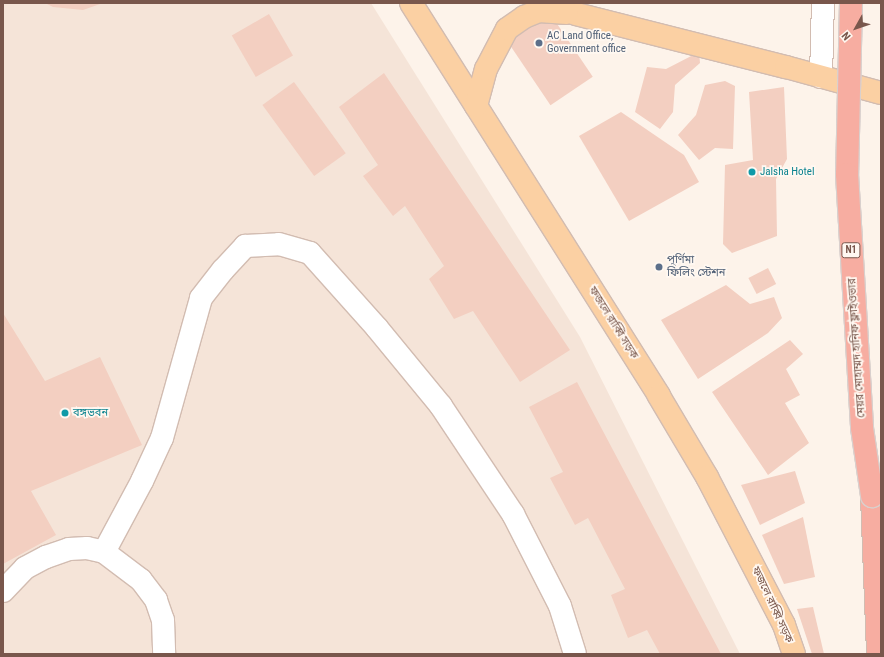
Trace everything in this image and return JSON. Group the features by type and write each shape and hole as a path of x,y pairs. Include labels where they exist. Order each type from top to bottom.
{"highway":[{"name":"মেয়র মোহাম্মদ হানিফ ফ্লাইওভার","path":"851,3 847,174 862,428 881,547"},
{"path":"872,496 878,654"}],"main road":[{"name":"ফজলে রাব্বি সড়ক","path":"411,3 659,396 707,477 784,625 794,654"},
{"path":"549,3 576,14 821,77 881,94"},
{"path":"476,106 486,69 507,29 524,17 539,11 576,14"}],"street":[{"path":"821,77 823,3"},
{"path":"104,552 142,481 162,438 201,298 223,270 245,246 279,244 310,253 377,328 441,406 513,514 560,606 575,654"},
{"path":"3,591 24,568 69,548 87,548 104,552 141,580 156,600 163,620 164,654"}],"shaded area":[{"path":"3,3 371,3 580,337 740,654 3,654"}],"building":[{"path":"45,3 103,3 83,10 53,7"},
{"path":"543,3 593,77 550,105 501,32"},
{"path":"269,14 293,56 256,77 232,36"},
{"path":"699,52 700,63 675,85 673,112 660,129 635,112 647,67 666,69"},
{"path":"384,73 570,350 520,382 473,311 454,319 429,279 444,266 405,206 393,216 363,176 378,165 339,107"},
{"path":"725,81 735,86 733,149 715,148 699,160 678,135 696,115 705,85"},
{"path":"294,82 346,153 314,176 262,105"},
{"name":"Jalsha Hotel","path":"784,87 787,159 776,179 777,236 732,253 723,244 725,165 753,160 749,92"},
{"path":"621,112 684,155 699,182 629,221 579,136"},
{"path":"768,268 776,284 757,294 748,278"},
{"path":"726,285 750,304 774,297 782,318 768,333 698,379 661,320"},
{"name":"বঙ্গভবন","path":"3,313 45,381 100,357 142,445 31,491 56,535 3,564"},
{"path":"790,340 803,354 786,369 800,395 785,403 809,443 768,475 712,392"},
{"path":"577,382 721,654 660,654 647,630 628,638 611,595 625,589 588,518 575,525 550,478 563,472 529,407"},
{"path":"795,471 805,503 760,525 741,485"},
{"path":"803,517 815,577 784,584 762,535"},
{"path":"813,607 824,654 812,654 797,609"}],"place":[{"name":"AC Land Office, Government office","path":"539,43"},
{"name":"Jalsha Hotel","path":"752,172"},
{"name":"পূর্ণিমা ফিলিং স্টেশন","path":"659,267"},
{"name":"বঙ্গভবন","path":"65,413"}]}
